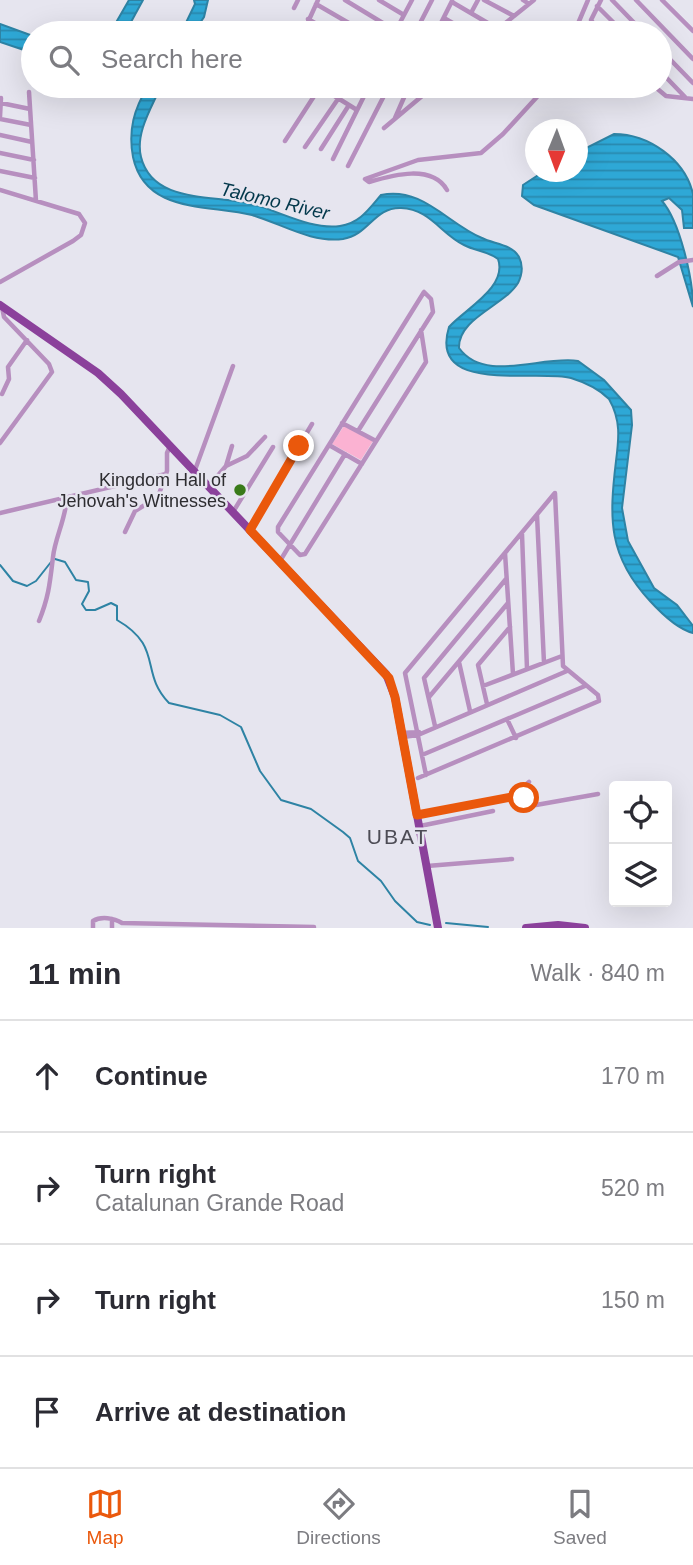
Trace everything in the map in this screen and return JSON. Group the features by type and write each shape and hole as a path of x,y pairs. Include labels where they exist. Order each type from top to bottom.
{"main road":[{"path":"1,306 98,373 195,470 386,674 394,691 438,928"},
{"path":"526,928 558,925 585,928"}],"street":[{"path":"294,8 298,0"},
{"path":"345,0 378,21"},
{"path":"379,0 404,15"},
{"path":"401,21 411,0"},
{"path":"421,21 432,0"},
{"path":"471,13 478,0"},
{"path":"484,0 514,16"},
{"path":"523,0 532,2"},
{"path":"578,21 588,0"},
{"path":"591,21 600,0"},
{"path":"612,0 633,21"},
{"path":"636,0 657,21"},
{"path":"662,0 693,31"},
{"path":"442,21 452,1 484,21"},
{"path":"312,21 309,19 317,2 347,21"},
{"path":"508,21 532,2"},
{"path":"597,6 612,21"},
{"path":"443,18 448,21"},
{"path":"672,37 693,58"},
{"path":"672,61 693,83"},
{"path":"672,83 686,97"},
{"path":"672,96 693,99"},
{"path":"29,98 36,201"},
{"path":"285,141 313,98"},
{"path":"333,159 363,98"},
{"path":"348,166 382,98"},
{"path":"395,118 403,98"},
{"path":"384,128 420,98"},
{"path":"447,190 436,178 424,175 395,175 369,182 365,179 418,160 481,153 492,145 536,98"},
{"path":"304,147 338,99 357,110"},
{"path":"30,109 1,100 0,118 31,125"},
{"path":"401,103 410,107"},
{"path":"321,149 349,105"},
{"path":"0,135 32,142"},
{"path":"0,153 34,160"},
{"path":"0,171 35,178"},
{"path":"0,190 83,216 83,231 74,241 0,282"},
{"path":"657,276 679,262 690,260"},
{"path":"358,431 433,308 424,292 278,527 278,533 298,555 305,554 427,360 421,330"},
{"path":"0,443 51,374 49,364 4,317 1,306"},
{"path":"2,394 9,379 8,367 27,340"},
{"path":"195,470 233,366"},
{"path":"342,423 376,441"},
{"path":"250,530 312,424"},
{"path":"226,466 247,456 264,437"},
{"path":"125,533 135,511 156,500 166,474 167,453 171,445"},
{"path":"329,445 362,464"},
{"path":"209,486 226,466 232,446"},
{"path":"233,512 273,447"},
{"path":"279,562 345,454"},
{"path":"0,513 166,474"},
{"path":"418,778 426,775 516,738 597,703 598,695 567,671 562,656 555,493 405,673 426,775"},
{"path":"39,621 52,586 53,555 64,524 67,498"},
{"path":"537,515 544,663"},
{"path":"522,533 527,669"},
{"path":"505,553 513,674"},
{"path":"435,726 424,678 506,579"},
{"path":"429,698 508,603"},
{"path":"487,704 478,666 510,627"},
{"path":"483,686 562,656"},
{"path":"459,662 470,711"},
{"path":"402,735 435,726 567,671"},
{"path":"422,755 586,686"},
{"path":"507,719 516,738"},
{"path":"529,782 522,788 522,795 530,804 598,794"},
{"path":"417,815 522,795"},
{"path":"419,826 493,811"},
{"path":"427,866 512,859"},
{"path":"111,928 112,919"},
{"path":"93,928 94,920 112,919 128,928"},
{"path":"122,923 314,928 313,920"}],"shaded area":[{"path":"344,426 373,441 361,460 332,444"}],"water":[{"path":"129,0 143,0 132,21 117,21"},
{"path":"194,0 208,0 204,17 201,21 187,21 195,4"},
{"path":"0,24 21,32 21,49 0,42"},
{"path":"142,98 155,98 142,130 141,157 148,172 158,183 172,190 188,195 252,204 307,223 329,226 340,226 359,219 381,195 409,196 434,208 470,232 516,253 521,267 518,283 503,299 466,328 459,348 470,359 499,366 578,361 604,380 631,410 632,425 622,508 628,541 654,588 677,605 693,626 693,633 675,624 650,601 636,584 619,552 612,501 618,429 616,414 609,399 591,386 571,378 489,375 469,371 454,362 447,348 449,327 491,288 497,279 498,259 464,245 428,217 411,209 384,212 352,236 331,239 308,236 252,215 198,207 164,198 150,189 140,175 133,157 133,120"},
{"path":"614,134 640,138 663,151 682,170 693,194 693,228 684,228 682,210 669,198 662,201 680,236 691,282 693,307 678,257 534,205 522,196 523,185 528,182 588,182 588,147"}],"waterway":[{"path":"55,559 65,562 76,580 88,582 89,591 82,604 86,610 95,610 111,603 117,606 117,620 141,640 155,681 169,703 220,715 241,727 260,771 281,800 311,809 343,832 350,838 358,861 381,881 395,901 417,922 430,925"},
{"path":"0,565 13,581 27,586 36,581 51,562"},
{"path":"446,923 488,927"}],"place":[{"name":"Kingdom Hall of Jehovah's Witnesses","path":"240,490"}],"district":[{"name":"UBAT","path":"398,836"}],"route":[{"path":"299,446 250,530 389,678 393,686 417,815 522,795 524,798"}],"water label":[{"name":"Talomo River","path":"275,201"}]}
